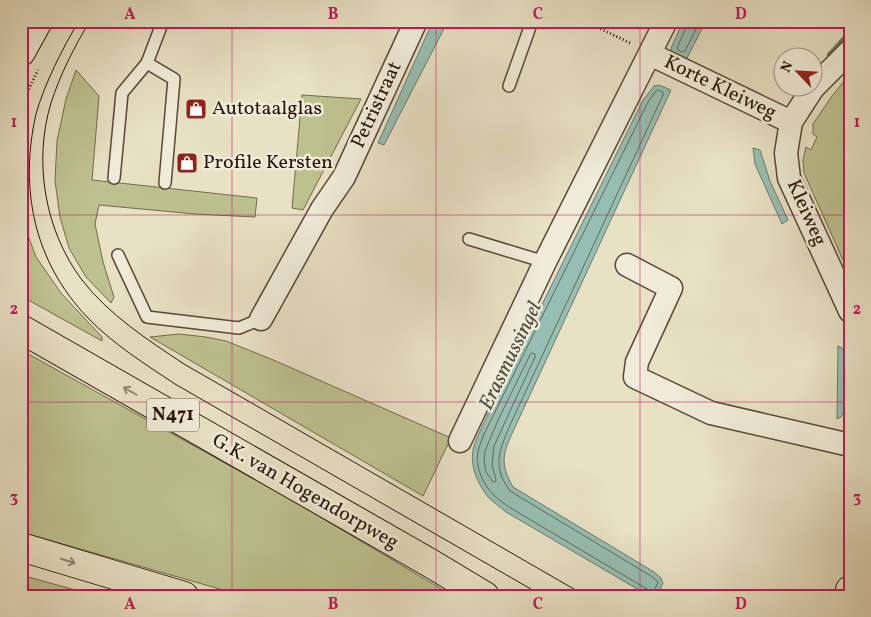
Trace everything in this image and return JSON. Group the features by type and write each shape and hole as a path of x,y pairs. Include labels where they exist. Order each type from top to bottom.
{"main road":[{"name":"G.K. van Hogendorpweg","path":"21,329 485,596"},
{"path":"21,547 184,596"}],"street":[{"name":"Petristraat","path":"261,318 322,209 344,177 416,21"},
{"path":"460,442 642,49 666,21"},
{"name":"Korte Kleiweg","path":"642,49 791,122"},
{"name":"Kleiweg","path":"824,76 850,51"},
{"name":"Kleiweg","path":"806,98 791,122 786,153 788,178 850,311"},
{"path":"627,265 671,288 637,362 635,377 711,413 850,445"},
{"path":"849,596 850,590"}],"lane":[{"path":"114,178 122,94 147,63 163,21"},
{"path":"509,86 530,27 524,21"},
{"path":"147,63 174,79 165,183"},
{"path":"469,239 545,262"},
{"path":"118,255 147,317 239,328 261,318"}],"path":[{"path":"585,21 642,49"},
{"path":"844,23 850,28"},
{"path":"21,105 31,39"}],"green space":[{"path":"76,70 99,96 92,180 257,198 255,217 195,214 99,205 95,224 103,262 114,297 111,303 86,277 69,248 60,217 55,181 57,141 66,99"},
{"path":"850,74 850,292 845,283 847,269 804,173 803,160 806,147 811,150 817,137 813,134 813,124"},
{"path":"302,95 361,99 303,210 292,208"},
{"path":"21,191 26,230 36,257 61,293 102,337 102,341 21,296"},
{"path":"179,334 226,341 451,438 423,496 150,337"},
{"path":"21,350 297,503 453,596 244,596 21,532"},
{"path":"21,575 86,593 96,596 21,596"}],"water":[{"path":"433,21 448,21 384,145 378,143"},
{"path":"683,21 706,21 686,60 672,53 671,48"},
{"path":"659,85 671,90 512,434 504,456 505,470 513,487 661,578 663,583 657,596 649,596 506,512 488,497 481,487 474,469 472,456 476,441 488,414 643,100 654,86"},
{"path":"753,148 760,150 770,181 788,220 782,224 755,164"},
{"path":"838,346 842,348 846,355 844,411 841,417 837,419"}],"waterway":[{"path":"830,55 849,34 847,31 850,28"}],"tram line":[{"path":"79,21 54,66 39,103 31,142 29,170 35,223 43,249 55,273 70,296 88,318 108,336 175,384 543,596"},
{"path":"90,21 68,61 51,103 43,149 43,172 51,218 59,240 69,261 93,293 117,316 184,364 586,596"}],"place":[{"name":"Autotaalglas","path":"196,109"},
{"name":"Profile Kersten","path":"187,163"}],"water label":[{"name":"Erasmussingel","path":"511,356"}]}
